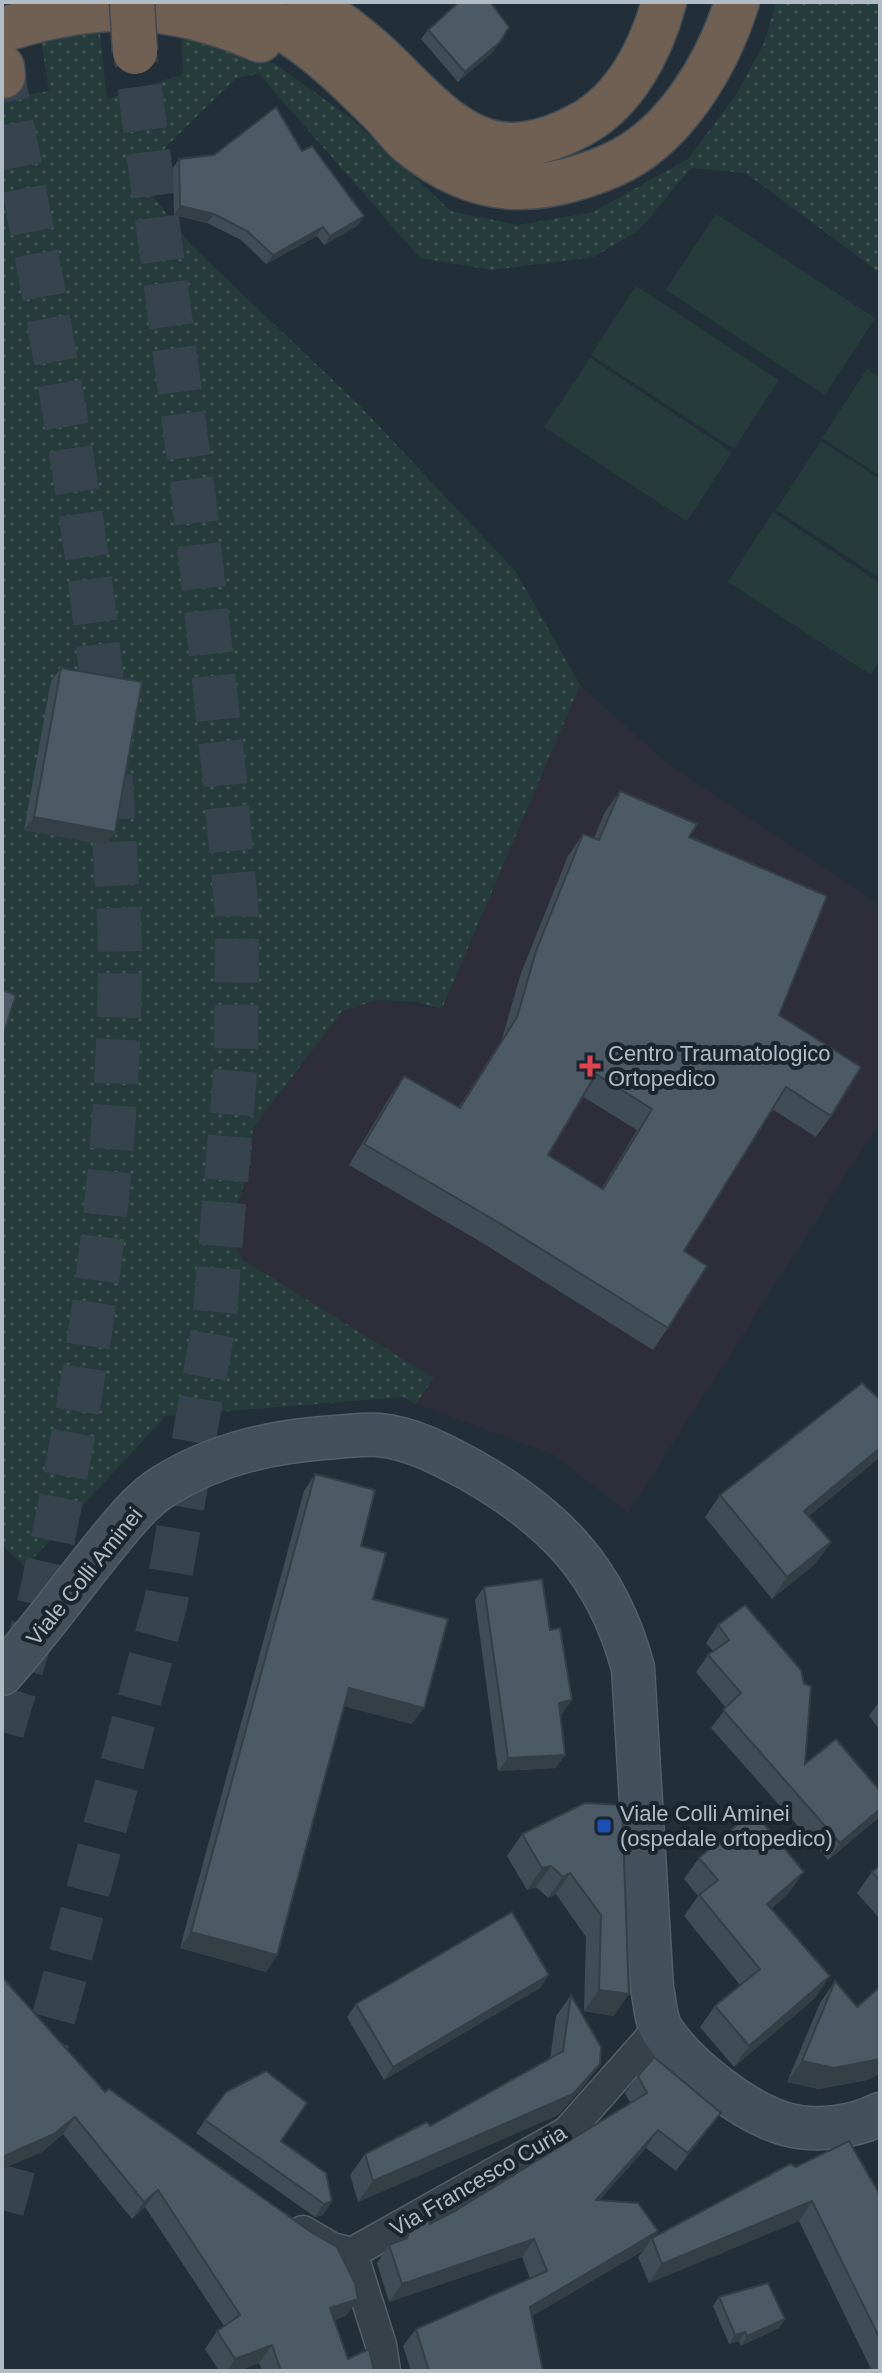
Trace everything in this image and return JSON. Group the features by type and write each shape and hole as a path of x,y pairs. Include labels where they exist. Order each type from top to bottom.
{"highway":[{"path":"132,2 135,52"},
{"path":"231,2 271,21 302,41 332,65 409,142 435,161 461,175 516,188 548,186 582,178 617,163 644,145 668,123 715,58 737,2"},
{"path":"308,2 361,39 439,116 467,134 487,141 529,145 556,138 585,123 611,102 629,81 647,50 664,2"},
{"path":"2,30 56,9 94,3 135,3 169,9 230,27 261,41 382,113"}],"main road":[{"name":"Viale Colli Aminei","path":"2,1674 130,1516 161,1488 193,1470 244,1449 290,1440 332,1437 378,1435 409,1441 443,1455 510,1493 548,1523 597,1581 623,1631 633,1668 652,1988 660,2027 690,2063 715,2085 749,2107 789,2125 825,2128 880,2114"}],"street":[{"name":"Via Francesco Curia","path":"352,2253 567,2132 660,2027"},
{"path":"284,2218 332,2248 352,2253 381,2345 385,2371"}],"shaded area":[{"name":"Centro Traumatologico Ortopedico","path":"580,685 673,768 880,905 880,1122 628,1513 554,1455 416,1404 434,1378 243,1260 228,1234 251,1163 253,1128 342,1010 378,1000 442,1009"}],"green space":[{"path":"776,2 880,2 880,273 746,173 691,168 639,230 594,257 492,270 420,258 259,74 236,78 166,147 149,174 149,191 192,246 359,405 516,572 580,685 442,1009 415,1002 378,1000 342,1011 253,1128 251,1163 228,1234 243,1260 434,1378 416,1404 403,1397 166,1416 25,1567 2,1545 2,99 49,91 39,28 98,15 107,99 183,74 181,34 216,42 275,64 352,119 451,211 518,225 593,212 688,159 736,95 764,43"},
{"path":"716,214 875,318 825,395 666,290"},
{"path":"636,286 779,380 734,449 591,355"},
{"path":"590,358 732,452 687,521 544,427"},
{"path":"867,369 880,378 880,476 822,438"},
{"path":"821,441 880,479 880,578 776,510"},
{"path":"773,512 880,583 880,660 871,675 728,582"}],"building":[{"path":"459,2 490,2 509,27 500,42 465,72 428,30"},
{"path":"276,107 302,151 312,146 364,216 330,236 323,227 273,255 247,231 214,214 180,206 179,159 214,155"},
{"path":"61,668 142,682 115,832 34,817"},
{"path":"620,791 697,824 689,837 827,896 779,1015 861,1067 831,1116 786,1087 684,1251 707,1266 668,1328 496,1221 364,1144 404,1076 460,1108 517,1017 536,951 583,834 599,840","holes":["596,1074 652,1109 603,1189 548,1155"]},
{"path":"2,990 16,995 2,1038"},
{"path":"862,1383 880,1400 880,1448 804,1511 831,1542 787,1577 720,1495"},
{"path":"315,1474 375,1490 361,1546 386,1553 373,1599 448,1619 424,1708 349,1688 277,1955 191,1932"},
{"path":"542,1579 550,1630 560,1628 572,1700 559,1703 565,1755 508,1758 484,1587"},
{"path":"745,1605 801,1670 804,1684 811,1686 805,1764 836,1739 880,1791 880,1809 840,1843 723,1710 741,1693 708,1655 729,1640 718,1625"},
{"path":"585,1803 622,1805 629,1994 599,1990 601,1915 570,1873 563,1877 551,1866 542,1868 522,1834"},
{"path":"753,1811 804,1872 767,1904 830,1976 749,2046 715,2006 760,1969 699,1895 718,1880 699,1858"},
{"path":"880,1866 880,1881 872,1872"},
{"path":"512,1912 549,1975 393,2067 356,2004"},
{"path":"2,1977 105,2092 109,2089 311,2232 337,2247 355,2283 358,2299 330,2308 348,2359 369,2349 374,2371 281,2371 272,2345 235,2359 217,2331 240,2315 158,2190 144,2202 75,2117 54,2134 2,2157"},
{"path":"835,1981 857,2007 880,1987 880,2059 834,2068 802,2061"},
{"path":"571,1995 601,2047 600,2064 573,2094 373,2181 365,2154 427,2122 430,2126 563,2051"},
{"path":"654,2057 721,2113 688,2153 658,2130 596,2200 638,2203 658,2231 530,2307 543,2371 429,2371 416,2329 547,2271 534,2239 402,2284 389,2245 407,2238 410,2230 428,2220 430,2224 455,2211 647,2093 638,2076"},
{"path":"266,2071 307,2103 281,2141 326,2173 332,2201 324,2204 205,2120 226,2092"},
{"path":"849,2141 880,2195 880,2339 812,2201 662,2264 652,2238 790,2164 796,2167"},
{"path":"768,2283 785,2319 747,2336 745,2332 735,2335 719,2297"}],"tunnel":[{"path":"2,2210 166,1601 214,1323 236,1063 237,915 224,773 194,499 135,52"},
{"path":"2,1732 41,1595 86,1359 114,1120 120,960 109,753 87,558 56,365 3,76"}],"place":[{"name":"Centro Traumatologico Ortopedico","path":"590,1066"},
{"name":"Viale Colli Aminei (ospedale ortopedico)","path":"604,1826"}]}
